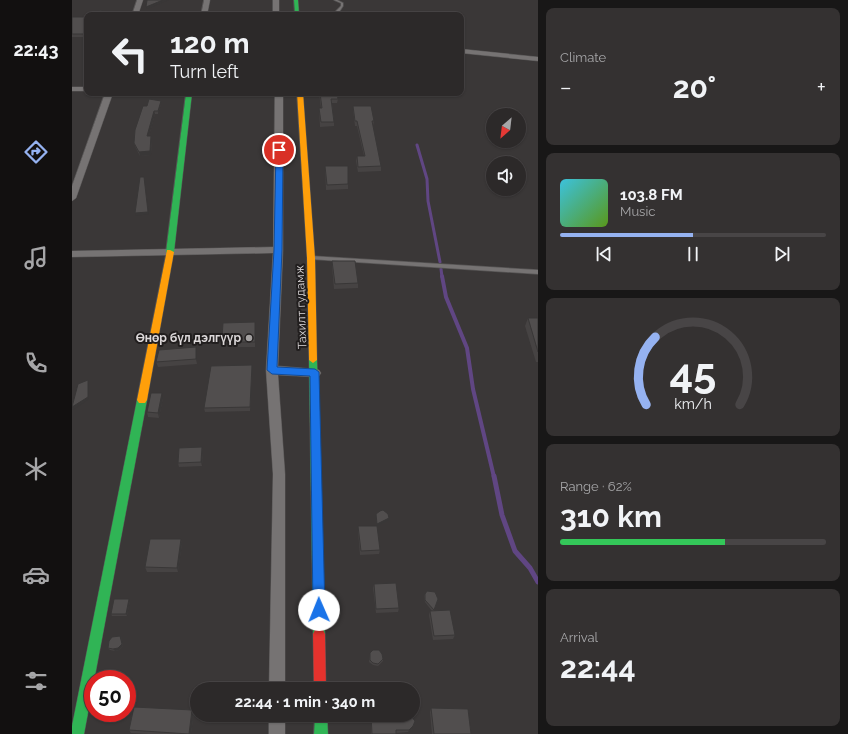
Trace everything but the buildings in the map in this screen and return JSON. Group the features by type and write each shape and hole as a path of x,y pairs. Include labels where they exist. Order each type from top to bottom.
{"main road":[{"path":"296,0 297,12"},
{"path":"77,734 170,252 189,96"},
{"name":"Тахилт гудамж","path":"300,96 311,258 315,372 320,682"},
{"path":"321,722 321,734"}],"street":[{"path":"136,12 140,0"},
{"path":"204,12 206,0"},
{"path":"276,0 276,12"},
{"path":"464,51 538,59"},
{"path":"72,89 84,89"},
{"path":"72,198 108,96"},
{"path":"277,682 279,474 272,370 278,250 279,96"},
{"path":"72,254 278,250"},
{"path":"272,370 315,372"},
{"path":"277,722 277,734"}],"lane":[{"path":"335,0 342,4 337,12"},
{"path":"311,258 538,272"}],"waterway":[{"path":"417,145 427,179 428,201 440,262"},
{"path":"441,269 442,277"},
{"path":"442,276 446,297 467,348 473,389 494,477"},
{"path":"494,476 502,515 515,551 530,568 538,582"}],"traffic: fast":[{"path":"296,0 297,12"},
{"path":"170,252 189,96"},
{"path":"313,360 319,634"},
{"path":"77,734 142,400"},
{"path":"321,722 321,734"}],"traffic: slow":[{"path":"300,96 311,258 313,360"},
{"path":"142,400 170,252"}],"traffic: jam":[{"path":"319,634 320,682"}],"place":[{"name":"Өнөр бүл дэлгүүр","path":"249,338"}],"route":[{"path":"279,150 278,250 272,370 315,372 319,610"}]}
